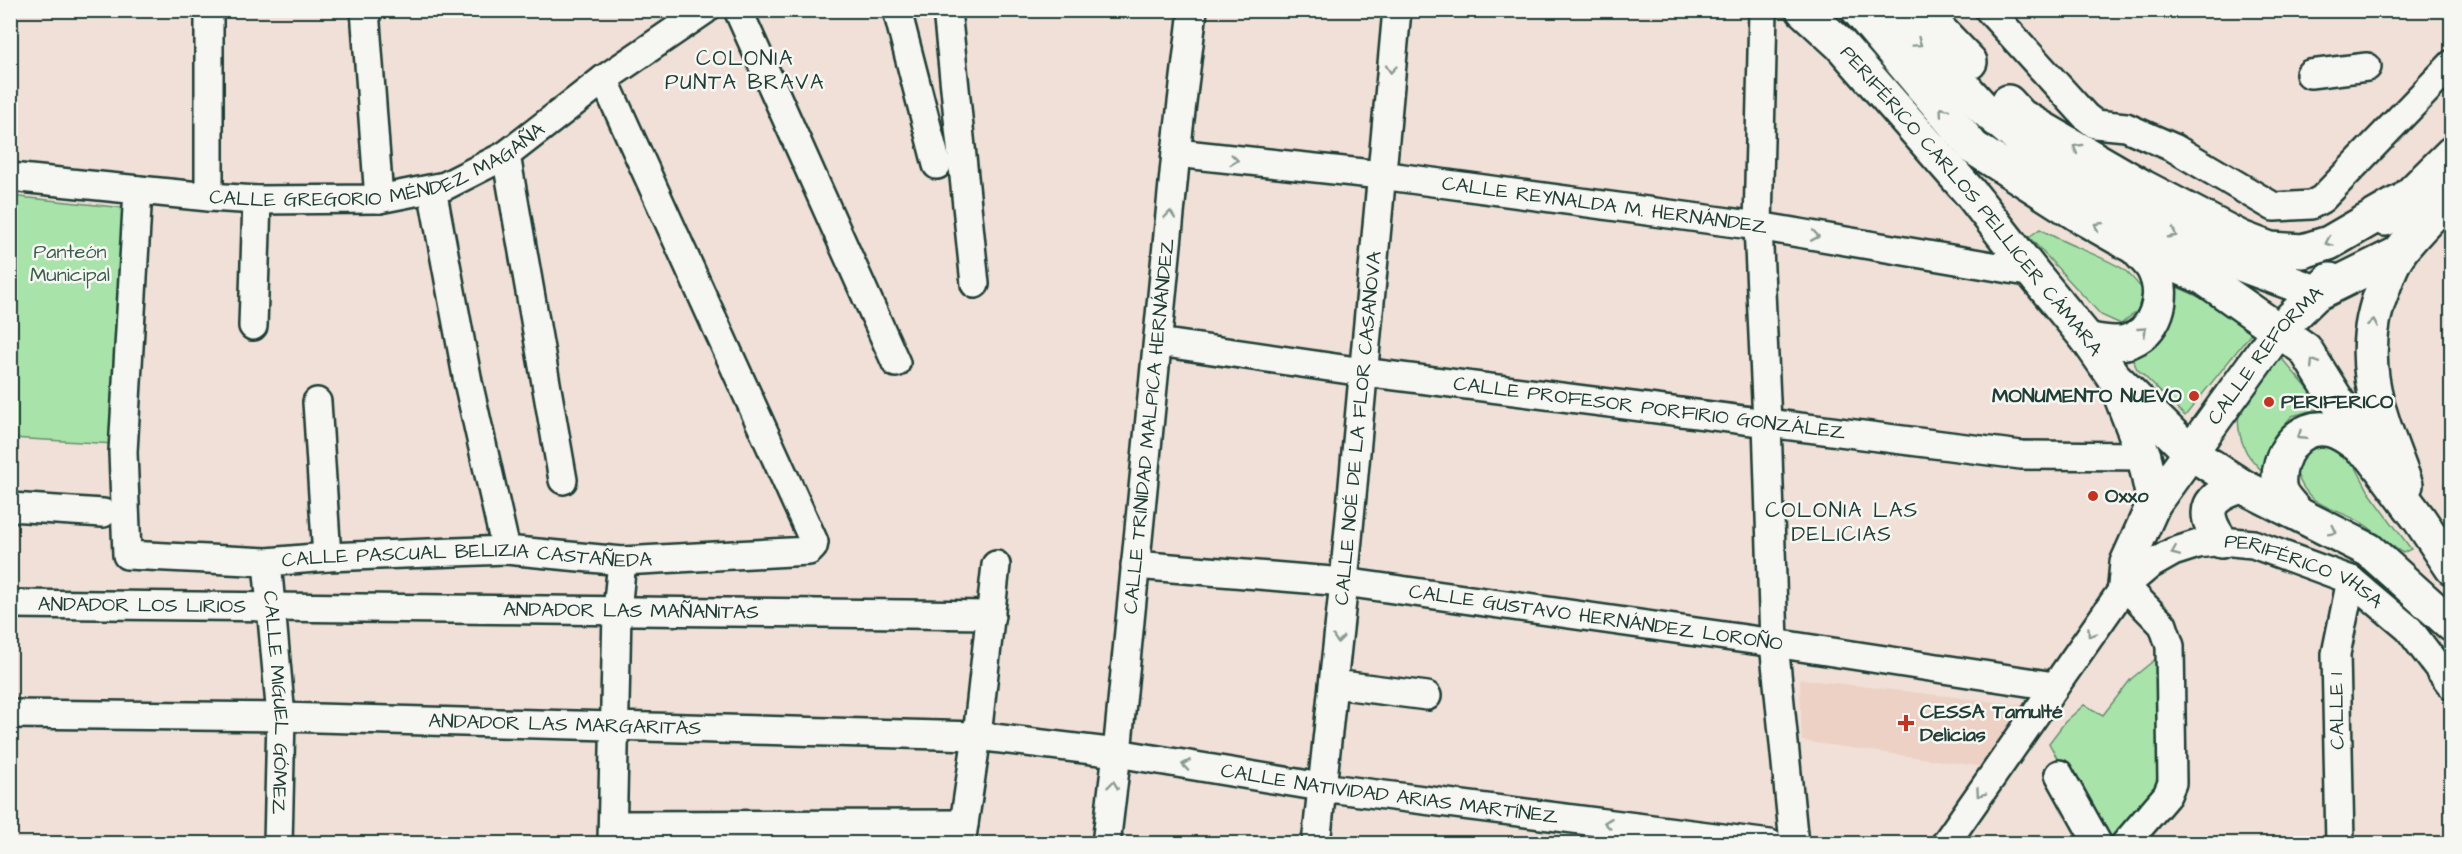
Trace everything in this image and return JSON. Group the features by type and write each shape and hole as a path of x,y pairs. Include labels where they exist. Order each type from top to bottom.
{"main road":[{"name":"PERIFÉRICO CARLOS PELLICER CÁMARA","path":"1803,10 1840,44 1973,196 2088,340 2113,376 2191,453 2242,486 2369,550 2451,625"},
{"name":"PERIFÉRICO CARLOS PELLICER CÁMARA","path":"1858,10 1974,148 2085,219 2136,248 2204,278 2306,349 2371,455 2420,520 2451,568"},
{"path":"1870,10 1935,55 1984,109 2062,175 2202,250 2318,293 2399,253"},
{"path":"1920,10 2021,116 2143,187 2241,238 2270,249 2303,251 2329,243 2398,203"},
{"name":"CALLE REFORMA","path":"2125,586 2127,563 2154,503 2278,331 2318,293 2398,203 2451,153"},
{"path":"2420,520 2381,420 2371,376 2370,342 2376,304 2399,253 2451,195"},
{"path":"2088,340 2125,343 2141,334 2155,319 2161,290 2153,268 2136,248"},
{"path":"2113,376 2144,456 2154,503"},
{"path":"2297,513 2279,488 2280,464 2290,443 2307,431 2330,429 2344,435 2371,455"},
{"path":"2221,541 2212,528 2209,515 2210,505 2215,497 2242,486"}],"street":[{"path":"209,10 209,197"},
{"path":"365,10 379,199"},
{"name":"CALLE GREGORIO MÉNDEZ MAGAÑA","path":"10,177 257,200 379,199 445,186 506,155 604,79 705,10"},
{"path":"738,10 896,363"},
{"path":"897,10 937,165"},
{"path":"947,10 975,284"},
{"name":"CALLE TRINIDAD MALPICA HERNÁNDEZ","path":"1106,843 1117,753 1176,153 1193,10"},
{"name":"CALLE NOÉ DE LA FLOR CASANOVA","path":"1316,843 1344,582 1397,10"},
{"path":"1763,10 1758,226 1774,643 1794,843"},
{"path":"1989,10 2086,117 2095,124 2126,127 2174,148 2274,207 2311,205 2322,199 2451,64"},
{"path":"2310,74 2367,67"},
{"name":"CALLE PASCUAL BELIZIA CASTAÑEDA","path":"138,190 123,452 127,555 267,562 327,557 506,550 622,561 809,551 814,542 604,79"},
{"name":"CALLE REYNALDA M. HERNÁNDEZ","path":"1176,153 1381,175 1758,226 2033,273"},
{"path":"506,155 563,480"},
{"path":"432,189 468,382 506,550"},
{"path":"253,326 257,200"},
{"name":"CALLE PROFESOR PORFIRIO GONZÁLEZ","path":"1158,342 1363,372 2021,455 2144,456"},
{"path":"317,402 327,557"},
{"path":"10,507 103,513"},
{"name":"PERIFÉRICO VHSA","path":"1945,843 2125,586 2150,565 2173,552 2198,544 2221,541 2253,544 2351,580 2409,629 2451,686"},
{"path":"622,561 617,611 612,834 962,834 977,736 996,566"},
{"name":"CALLE MIGUEL GÓMEZ","path":"267,562 273,608 280,717 278,843"},
{"name":"CALLE GUSTAVO HERNÁNDEZ LOROÑO","path":"1135,565 1344,582 1774,643 2054,686"},
{"name":"CALLE 1","path":"2340,843 2336,654 2351,580"},
{"path":"2125,586 2163,625 2170,646 2172,783 2167,795 2125,843"},
{"name":"ANDADOR LOS LIRIOS","path":"10,604 273,608"},
{"name":"ANDADOR LAS MAÑANITAS","path":"273,608 991,615"},
{"path":"1334,684 1426,696"},
{"name":"ANDADOR LAS MARGARITAS","path":"10,714 280,717 977,736 1117,753"},
{"name":"CALLE NATIVIDAD ARIAS MARTÍNEZ","path":"1117,753 1321,787 1770,843"},
{"path":"2060,774 2098,843"}],"shaded area":[{"name":"CESSA Tamulté Delicias","path":"1800,679 2022,705 1985,767 1802,741"}],"green space":[{"name":"Panteón Municipal","path":"10,196 134,209 115,444 11,438"},
{"path":"2040,229 2126,271 2143,290 2138,310 2121,324 2101,315 2029,237"},
{"path":"2171,285 2214,305 2253,331 2185,416 2137,369 2129,351"},
{"path":"2282,359 2324,407 2292,416 2275,435 2266,453 2262,471 2245,449 2238,420 2240,408 2251,387"},
{"path":"2315,445 2336,447 2353,462 2369,492 2411,549 2403,553 2362,523 2322,505 2307,493 2296,471 2301,460"},
{"path":"2163,653 2160,795 2115,843 2102,843 2049,743 2065,722 2084,705 2103,715 2131,679"}],"place":[{"name":"MONUMENTO NUEVO","path":"2194,396"},
{"name":"PERIFERICO","path":"2269,402"},
{"name":"Oxxo","path":"2093,496"},
{"name":"CESSA Tamulté Delicias","path":"1906,723"}],"district":[{"name":"COLONIA PUNTA BRAVA","path":"745,70"},
{"name":"COLONIA LAS DELICIAS","path":"1842,522"}]}
